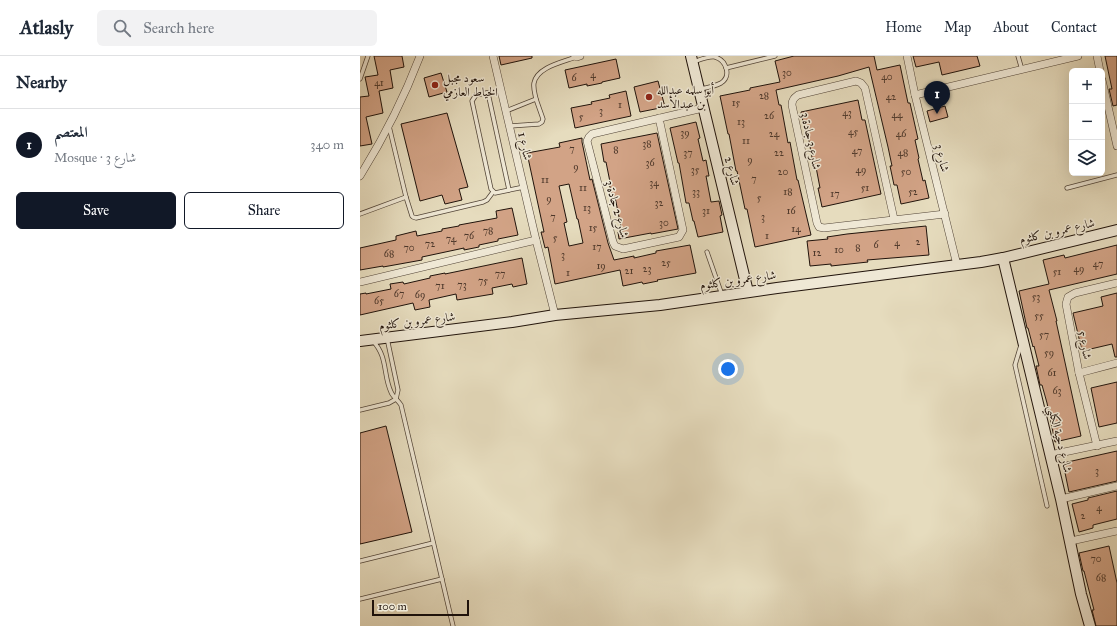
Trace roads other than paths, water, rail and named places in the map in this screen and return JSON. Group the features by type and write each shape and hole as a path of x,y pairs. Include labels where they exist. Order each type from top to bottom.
{"street":[{"path":"360,176 388,125 420,56"},
{"name":"شارع 1","path":"493,56 555,315"},
{"name":"شارع 3","path":"907,56 915,95 957,265"},
{"path":"915,95 1078,56"},
{"path":"1096,56 1099,68"},
{"name":"شارع 2","path":"692,59 748,292"},
{"name":"شارع 3 جادة 3","path":"894,219 865,88 863,85 856,81 795,97 792,105 818,225 824,228 945,214"},
{"path":"1105,93 1117,146"},
{"name":"شارع 2 جادة 3","path":"659,118 683,230 679,237 623,249 615,246 613,242 587,141 588,139 592,134 659,118 703,108"},
{"name":"شارع عمرو بن كلثوم","path":"360,341 512,322 555,315 660,305 957,265 1003,258 1117,230"},
{"path":"360,282 536,240"},
{"name":"شارع دحية الكلبي","path":"1003,258 1071,542 1081,594 1090,626"},
{"name":"شارع 5","path":"1097,446 1079,373 1066,300 1075,293 1117,283"},
{"path":"1079,373 1117,363"},
{"path":"1050,455 1117,441"},
{"path":"1061,499 1117,486"},
{"path":"1071,542 1117,531"}],"lane":[{"path":"360,79 368,56"},
{"path":"510,126 539,124 542,122 543,119 536,99 534,85 535,79 544,69 577,56"},
{"path":"726,68 775,56"},
{"path":"1018,56 1022,70"},
{"path":"692,59 714,57 721,60 726,68 726,77 721,83 699,90"},
{"path":"493,192 491,190 472,101 476,95 501,90"},
{"path":"488,92 510,190"},
{"path":"506,111 536,99"},
{"path":"388,125 406,197 414,218 483,202 487,200 493,192"},
{"path":"1067,188 1117,175"},
{"path":"493,192 495,193 524,187"},
{"path":"360,214 406,197"},
{"path":"707,252 722,296"},
{"path":"387,338 398,390 396,399"},
{"path":"373,340 382,354 390,390 401,404 453,626"},
{"path":"1022,340 1015,365 1048,506"},
{"path":"360,410 386,404 396,399"},
{"path":"360,561 433,544"},
{"path":"360,598 442,579"}],"place":[{"name":"سعود مجبل الخياط العازمي","path":"435,85"},
{"name":"أبو سلمه عبدالله بن عبدالأسد","path":"649,97"},
{"name":"المعتصم","path":"937,114"}]}
